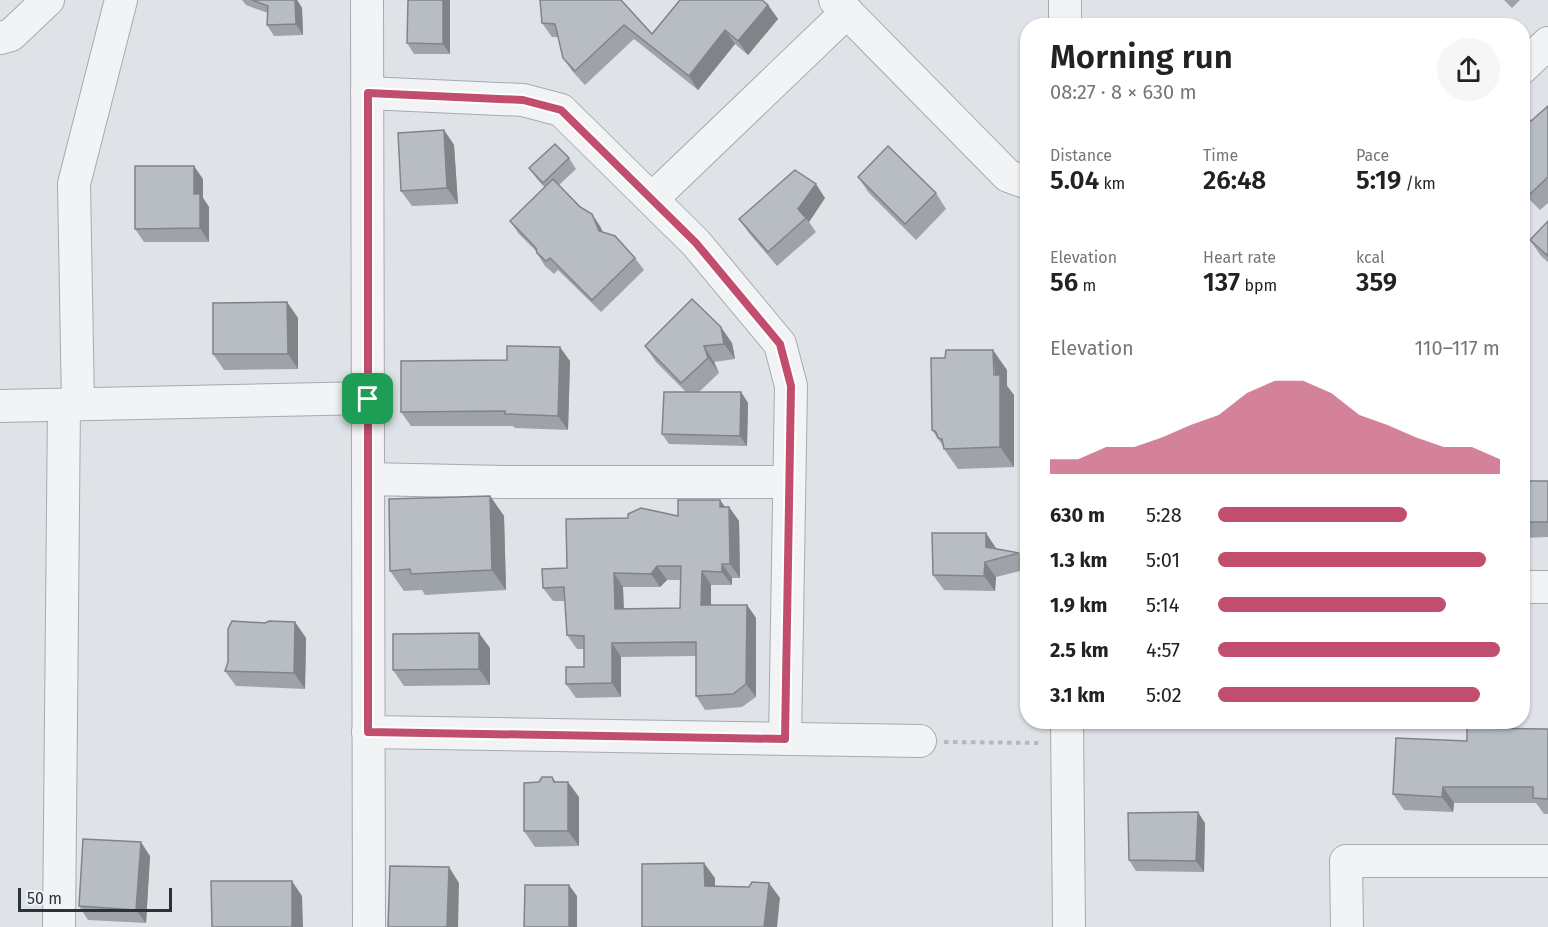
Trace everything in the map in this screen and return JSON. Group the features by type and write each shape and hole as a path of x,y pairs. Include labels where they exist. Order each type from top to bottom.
{"street":[{"path":"0,38 11,35 48,0"},
{"path":"59,927 74,184 121,0"},
{"path":"367,0 369,927"},
{"path":"1065,0 1065,18"},
{"path":"652,199 841,6 1008,176 1020,180"},
{"path":"1530,60 1548,43"},
{"path":"368,93 523,100 561,110 696,243 780,344 791,386 785,739"},
{"path":"0,406 368,399"},
{"path":"368,479 504,482 789,482"},
{"path":"1530,587 1548,587"},
{"path":"368,732 920,741"},
{"path":"1067,733 1069,927"},
{"path":"1347,927 1346,861 1548,861"}],"path":[{"path":"920,741 1067,733"}],"building":[{"path":"252,0 295,0 296,24 267,25 268,6"},
{"path":"408,0 443,0 443,44 407,43"},
{"path":"540,0 621,0 652,34 680,0 762,0 768,5 738,41 725,30 689,76 624,25 575,71 563,58 555,24 542,23"},
{"path":"1548,106 1548,177 1530,194 1530,120"},
{"path":"444,130 447,188 401,191 398,133"},
{"path":"555,144 569,158 543,183 529,168"},
{"path":"888,146 936,193 905,224 858,177"},
{"path":"135,166 194,166 194,194 200,194 200,228 135,229"},
{"path":"795,170 816,184 798,209 806,218 768,252 739,219"},
{"path":"553,179 580,207 592,214 599,231 615,236 635,258 592,300 550,258 546,261 537,253 536,248 510,221"},
{"path":"1548,221 1548,256 1530,240"},
{"path":"692,299 721,327 724,344 704,346 708,358 681,383 645,346"},
{"path":"287,302 288,354 213,354 213,303"},
{"path":"507,346 560,347 558,416 505,414 505,411 401,412 401,361 507,360"},
{"path":"946,350 993,350 994,375 1000,375 1000,447 944,449 942,439 938,438 936,432 932,430 931,358 945,358"},
{"path":"664,392 741,392 740,436 662,434"},
{"path":"1530,481 1548,481 1548,522 1530,522"},
{"path":"490,496 492,570 411,574 410,569 390,571 389,499"},
{"path":"678,500 720,500 720,507 729,507 730,564 722,564 722,572 702,571 701,605 747,605 746,684 733,694 696,696 696,642 612,643 612,683 566,684 566,667 584,667 584,636 567,635 564,587 543,588 542,569 567,568 566,519 628,518 628,514 641,508 678,516","holes":["657,566 681,566 680,608 615,609 614,573 651,574"]},
{"path":"932,533 986,533 986,547 1019,553 985,562 984,576 933,575"},
{"path":"232,621 295,622 294,673 225,671 228,662 228,629"},
{"path":"479,633 479,669 393,670 393,634"},
{"path":"1467,729 1548,729 1548,799 1533,798 1533,787 1443,787 1442,797 1393,794 1396,738 1467,741"},
{"path":"542,777 552,777 554,782 568,782 568,831 524,831 524,783 539,782"},
{"path":"1198,812 1196,861 1129,860 1128,813"},
{"path":"83,839 141,842 136,910 79,906"},
{"path":"704,863 705,886 749,887 752,882 769,883 764,927 642,927 642,864"},
{"path":"390,866 449,867 447,927 388,927"},
{"path":"211,881 292,881 292,927 212,927"},
{"path":"525,885 569,885 569,927 524,927"}],"route":[{"path":"368,93 523,100 561,110 696,243 780,344 791,386 785,739 368,732 368,399 368,93"}]}
